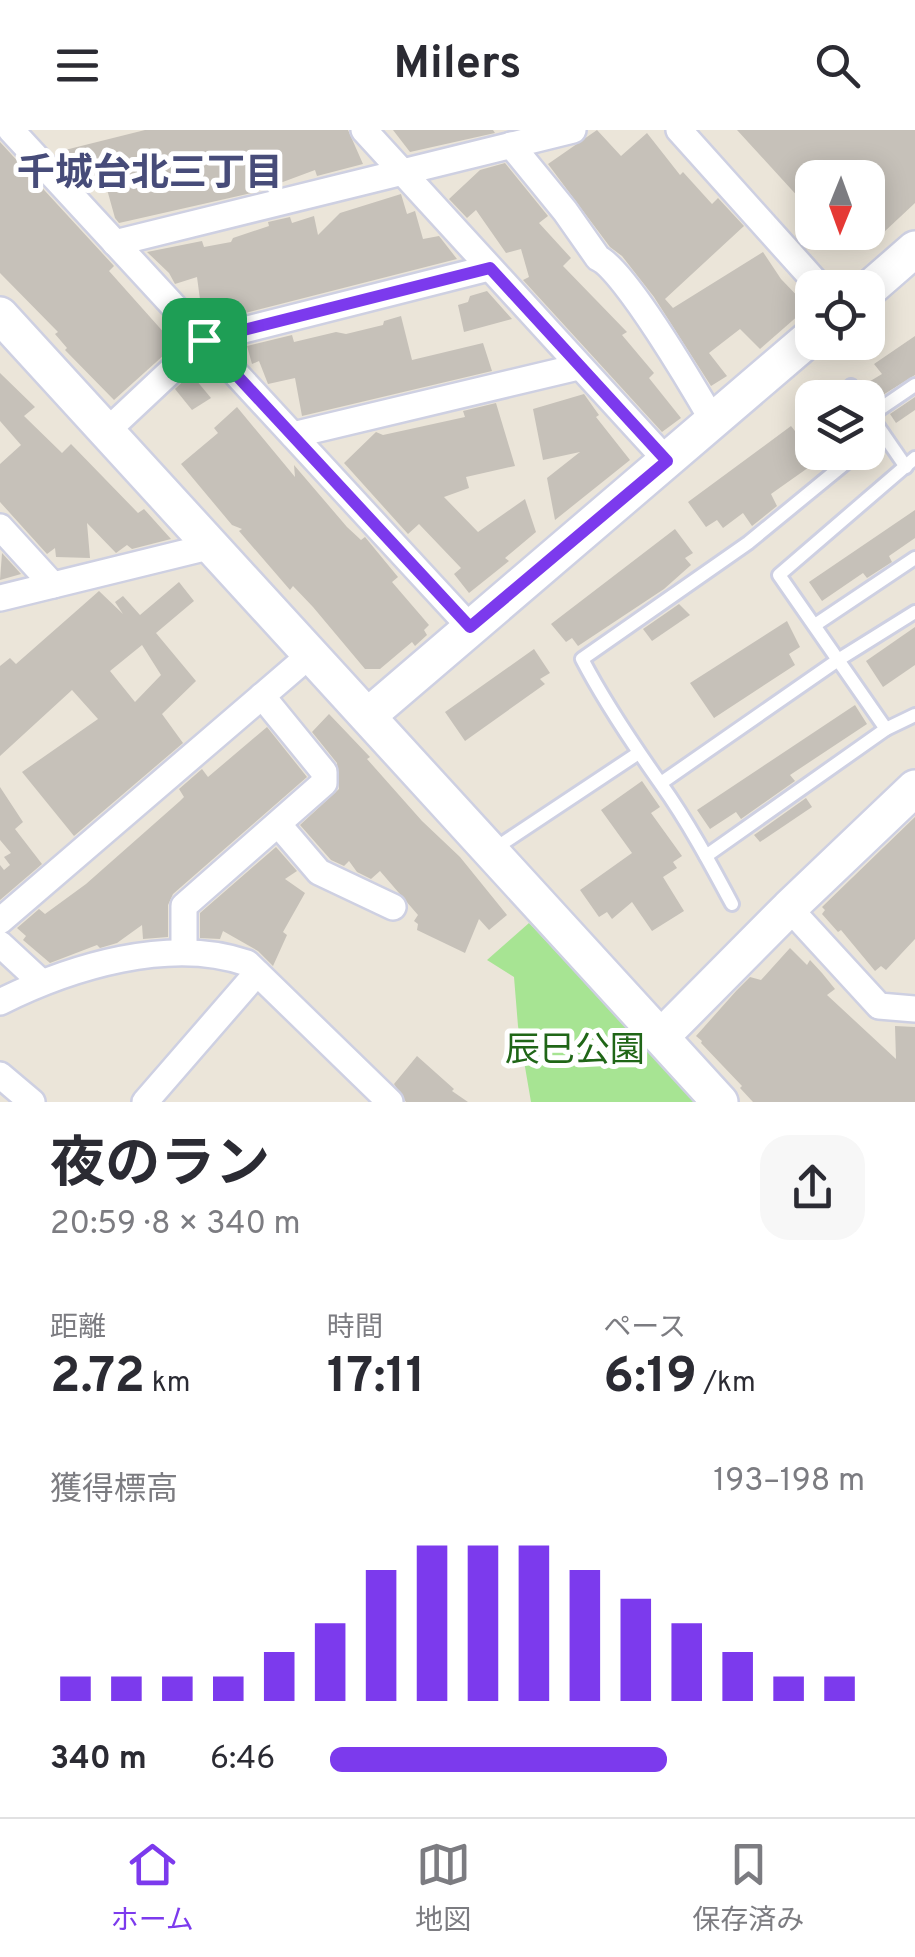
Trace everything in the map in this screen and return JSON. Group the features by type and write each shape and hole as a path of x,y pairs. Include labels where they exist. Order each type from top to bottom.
{"street":[{"path":"14,133 43,130"},
{"path":"364,130 667,461"},
{"path":"115,243 574,130"},
{"path":"679,130 805,270"},
{"path":"14,133 470,627"},
{"path":"511,145 598,258 606,261 622,282 678,361 713,421"},
{"path":"885,275 915,249"},
{"path":"107,432 204,340 490,268"},
{"path":"0,315 720,1102"},
{"path":"368,715 795,351"},
{"path":"292,435 578,366"},
{"path":"0,526 53,585"},
{"path":"0,598 212,546"},
{"path":"0,921 310,654"},
{"path":"184,951 184,906 324,783 324,772 262,696"},
{"path":"661,1037 788,908 915,788"},
{"path":"278,824 319,872 392,907"},
{"path":"788,908 879,1006 915,1010"},
{"path":"0,944 41,982"},
{"path":"0,1002 41,982 117,961 184,951 229,957 247,963 390,1102"},
{"path":"145,1102 257,973"},
{"path":"0,1075 32,1102"}],"lane":[{"path":"885,405 915,386"},
{"path":"885,436 910,463 779,574 886,729"},
{"path":"732,904 582,659 748,543 837,470"},
{"path":"815,626 915,558"},
{"path":"661,783 838,660 915,612"},
{"path":"706,856 886,729 915,715"},
{"path":"492,850 637,754"}],"green space":[{"name":"辰巳公園","path":"529,923 697,1102 531,1102 514,977 487,960"}],"building":[{"path":"145,130 348,130 363,164 317,176 315,170 256,192 119,223 103,175 80,180 57,152"},
{"path":"393,130 493,130 495,133 410,152"},
{"path":"597,130 621,156 647,133 680,175 683,172 712,204 718,198 744,226 665,299 673,308 763,252 795,294 795,318 760,349 740,329 709,353 727,376 711,386 654,297 622,256 610,247 548,164"},
{"path":"737,130 915,130 915,203 885,231 885,160 795,160 795,193"},
{"path":"0,142 114,266 109,271 175,345 114,400 65,350 55,334 58,332 0,273"},
{"path":"505,163 548,216 539,223 571,258 563,266 627,332 622,335 654,373 649,378 681,418 662,432 523,280 529,277 521,249 506,253 476,210 467,218 449,199 480,170"},
{"path":"401,194 407,214 415,211 423,239 439,236 457,259 210,322 201,307 197,277 175,284 147,252 202,241 204,247 231,242 269,226 268,222 290,217 292,223 314,216 318,235 340,213"},
{"path":"487,291 512,319 464,332 458,305"},
{"path":"401,316 412,360 483,343 492,371 302,416 295,378 268,384 259,361 252,364 247,346 292,335 294,342 336,332 346,334"},
{"path":"915,336 915,375 885,394 885,380 872,380 882,374 874,364"},
{"path":"0,373 35,407 24,416 62,453 71,444 138,513 144,509 171,539 132,549 127,545 116,553 87,523 90,558 56,557 55,548 47,554 0,502 0,464 21,445 0,421"},
{"path":"191,374 211,398 192,410 175,389"},
{"path":"584,394 599,415 596,417 630,460 555,520 547,478 580,452 543,460 533,409"},
{"path":"915,397 915,410 896,423 890,414"},
{"path":"496,403 515,466 466,477 469,488 444,497 478,532 525,499 536,532 505,558 509,561 469,593 454,574 461,568 419,524 408,534 344,463 376,432 383,435 465,417 463,411"},
{"path":"237,407 295,477 294,465 347,527 361,540 365,537 398,577 392,582 429,625 424,630 427,635 415,646 412,642 380,669 365,669 293,586 290,590 239,531 242,529 232,525 181,464 218,433 214,428"},
{"path":"791,426 795,431 795,470 805,470 771,494 777,506 752,526 743,513 723,528 717,520 706,527 688,502"},
{"path":"915,510 915,538 889,556 892,562 867,578 863,573 822,601 809,582"},
{"path":"675,529 693,553 685,558 691,565 664,589 578,646 572,638 566,642 551,624"},
{"path":"2,553 21,574 0,580"},
{"path":"179,582 194,601 156,633 196,681 162,714 183,743 74,836 22,772 98,719 72,690 0,756 0,666 10,658 16,664 99,591 123,614 115,602 123,596 140,615","holes":["142,645 161,675 135,702 110,671"]},
{"path":"679,604 690,615 652,641 643,629"},
{"path":"787,621 800,647 789,654 795,665 714,718 690,683"},
{"path":"915,627 915,665 883,687 866,661"},
{"path":"534,649 550,673 540,679 545,684 465,741 445,712"},
{"path":"855,705 867,724 790,775 795,781 741,819 736,812 710,829 697,810"},
{"path":"329,714 422,821 460,857 507,915 489,930 479,919 465,953 417,930 414,921 418,915 380,871 371,879 357,872 349,861 344,866 331,860 300,825 339,789 337,763 312,732"},
{"path":"267,727 307,777 173,894 168,905 168,937 143,939 142,925 117,943 100,948 97,945 50,963 23,940 26,936 17,928 39,909 45,914 86,884 180,801 184,797 179,789 202,769 208,777"},
{"path":"642,781 660,807 651,813 682,856 673,862 677,868 663,877 684,911 652,931 632,902 612,919 607,912 599,917 580,890 632,853 601,810"},
{"path":"0,787 23,822 15,829 42,864 0,900 0,865 4,870 10,865 4,857 11,853 0,840"},
{"path":"806,798 812,807 760,842 754,835"},
{"path":"915,817 915,939 886,970 881,966 875,971 841,930 838,932 822,914 822,907"},
{"path":"276,847 297,871 285,879 305,893 283,932 287,935 273,966 258,951 223,931 220,939 200,938 200,913"},
{"path":"790,948 807,965 810,960 835,989 827,995 896,1059 895,1026 915,1027 915,1102 753,1102 701,1043 696,1036 737,990 750,977 761,980"},
{"path":"417,1056 468,1102 406,1102 394,1084"}],"district":[{"name":"千城台北三丁目","path":"150,172"}],"route":[{"path":"490,268 667,461 470,627 204,340 490,268"}]}
